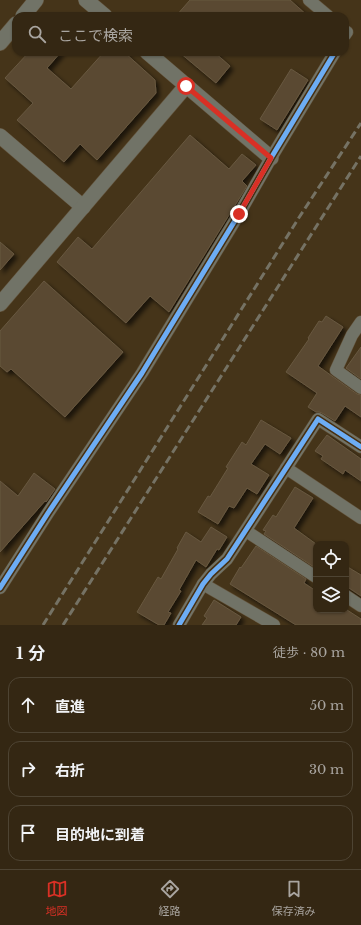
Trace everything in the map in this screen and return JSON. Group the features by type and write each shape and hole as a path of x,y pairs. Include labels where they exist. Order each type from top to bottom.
{"street":[{"path":"26,12 36,0"},
{"path":"86,0 100,12"},
{"path":"309,0 323,12"},
{"path":"0,43 12,29"},
{"path":"152,56 271,158"},
{"path":"0,588 48,513 142,373 239,214 333,56"},
{"path":"0,304 186,86"},
{"path":"0,136 83,207"},
{"path":"361,322 352,335 336,370 361,388"},
{"path":"179,625 203,584 226,559 246,531 318,419 361,448"},
{"path":"286,468 361,518"},
{"path":"246,531 313,575"},
{"path":"203,584 274,625"},
{"path":"349,598 361,606"}],"building":[{"path":"190,0 290,0 304,12 180,12"},
{"path":"25,56 58,56 47,68 71,89 100,56 128,56 155,80 156,93 97,160 80,144 64,162 17,120 33,103 5,78"},
{"path":"184,56 219,56 230,66 216,83"},
{"path":"291,69 308,80 277,130 260,119"},
{"path":"190,135 229,169 242,154 256,165 242,181 247,186 169,312 150,296 126,323 57,262 78,237 92,249"},
{"path":"0,242 14,254 0,270"},
{"path":"44,281 123,352 65,417 11,369 7,372 0,366 0,331"},
{"path":"326,316 343,327 318,366 357,394 361,395 361,417 345,406 335,421 322,413 316,412 308,407 317,393 286,372 309,339 308,338 319,321 322,322"},
{"path":"361,347 361,379 346,368"},
{"path":"261,420 291,438 280,454 265,444 251,464 269,475 257,494 247,488 234,508 229,506 218,524 198,512 208,496 210,497 228,468 226,467 242,442 246,445"},
{"path":"327,435 361,459 361,481 345,470 343,474 321,459 323,456 315,451"},
{"path":"34,473 55,489 46,502 45,501 0,552 0,481 18,496"},
{"path":"295,487 313,498 294,528 313,542 313,566 264,534 266,531 263,530 273,515 276,517"},
{"path":"211,527 227,537 219,550 217,549 206,567 196,560 179,590 181,591 168,612 171,613 164,625 159,625 137,612 158,577 161,579 186,532 201,542"},
{"path":"256,546 306,579 304,583 313,589 313,613 349,613 349,611 361,619 361,625 296,625 230,584 240,567 241,568"},
{"path":"349,568 361,575 361,596 349,588"},
{"path":"214,600 241,617 236,625 202,625 207,618 204,616"}],"railway":[{"path":"43,625 300,216 361,123"},
{"path":"63,625 361,156"}],"cycle path":[{"path":"0,588 48,513 142,373 239,214 333,56"},
{"path":"179,625 203,584 227,559 318,419 361,447"}],"route":[{"path":"186,86 271,158 239,214"}]}
